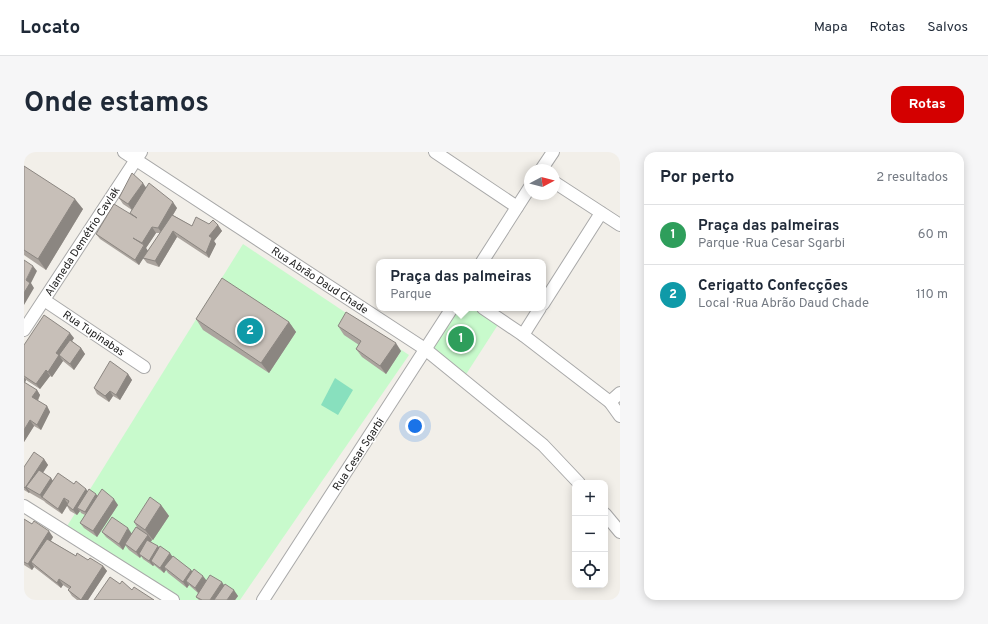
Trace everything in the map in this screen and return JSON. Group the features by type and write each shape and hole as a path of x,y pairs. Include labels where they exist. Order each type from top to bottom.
{"street":[{"name":"Rua Abrão Daud Chade","path":"124,152 138,156 425,349 543,445 576,480"},
{"path":"435,152 518,207"},
{"path":"545,164 553,152"},
{"name":"Alameda Demétrio Cavlak","path":"24,330 138,156"},
{"path":"560,186 620,224"},
{"path":"484,259 524,197"},
{"path":"546,299 602,213"},
{"name":"Rua Tupinabas","path":"44,300 144,367"},
{"name":"Rua Cesar Sgarbi","path":"263,600 450,311"},
{"path":"487,311 610,402 620,416"},
{"path":"523,336 538,311"},
{"path":"610,402 620,393"},
{"path":"24,506 173,600"},
{"path":"607,516 620,532"}],"green space":[{"path":"243,244 409,355 240,600 173,600 64,531"},
{"path":"450,311 488,311 501,320 463,379 425,349"},
{"path":"335,378 353,390 338,415 321,405"}],"building":[{"path":"24,166 75,199 38,259 24,250"},
{"path":"132,173 143,183 128,204 119,198"},
{"path":"149,183 173,202 158,228 152,227 142,243 133,238 144,245 135,260 96,234 114,204 137,218 130,213"},
{"path":"172,215 192,226 196,217 209,224 213,220 218,225 209,236 212,238 206,253 173,231 155,261 143,258"},
{"path":"24,260 33,266 26,280 30,283 24,293"},
{"path":"222,278 289,322 261,363 196,319"},
{"path":"346,312 396,343 380,366 356,349 361,341 338,326"},
{"path":"44,315 70,333 56,353 59,355 48,372 46,370 36,384 24,376 24,345"},
{"path":"70,340 81,348 70,364 59,355"},
{"path":"110,361 128,374 116,395 110,391 105,396 94,388"},
{"path":"24,382 37,390 32,397 47,406 37,425 30,420 24,430"},
{"path":"34,452 44,459 25,488 24,467"},
{"path":"39,470 51,478 40,495 26,487"},
{"path":"58,473 74,484 76,481 86,489 73,510 67,505 69,501 64,498 58,509 42,497"},
{"path":"89,489 96,494 85,512 77,508"},
{"path":"102,489 114,499 93,531 80,523"},
{"path":"150,497 161,505 145,530 134,522"},
{"path":"112,517 128,528 119,544 102,532"},
{"path":"24,519 32,524 34,521 49,531 28,564 24,562"},
{"path":"136,527 148,535 136,552 125,544"},
{"path":"47,539 76,556 77,553 88,560 90,558 103,566 81,600 68,590 71,587 59,579 57,583 31,562"},
{"path":"147,540 158,546 149,561 139,554"},
{"path":"160,546 170,553 160,568 151,561"},
{"path":"173,556 191,570 183,582 164,567"},
{"path":"194,569 203,576 195,588 186,581"},
{"path":"210,575 222,582 210,600 202,600 196,597"},
{"path":"110,577 120,584 122,581 132,590 134,587 154,600 94,600"},
{"path":"225,584 234,590 227,600 214,600"}],"place":[{"name":"Cerigatto Confecções","path":"250,331"},
{"name":"Praça das palmeiras","path":"461,339"}]}
